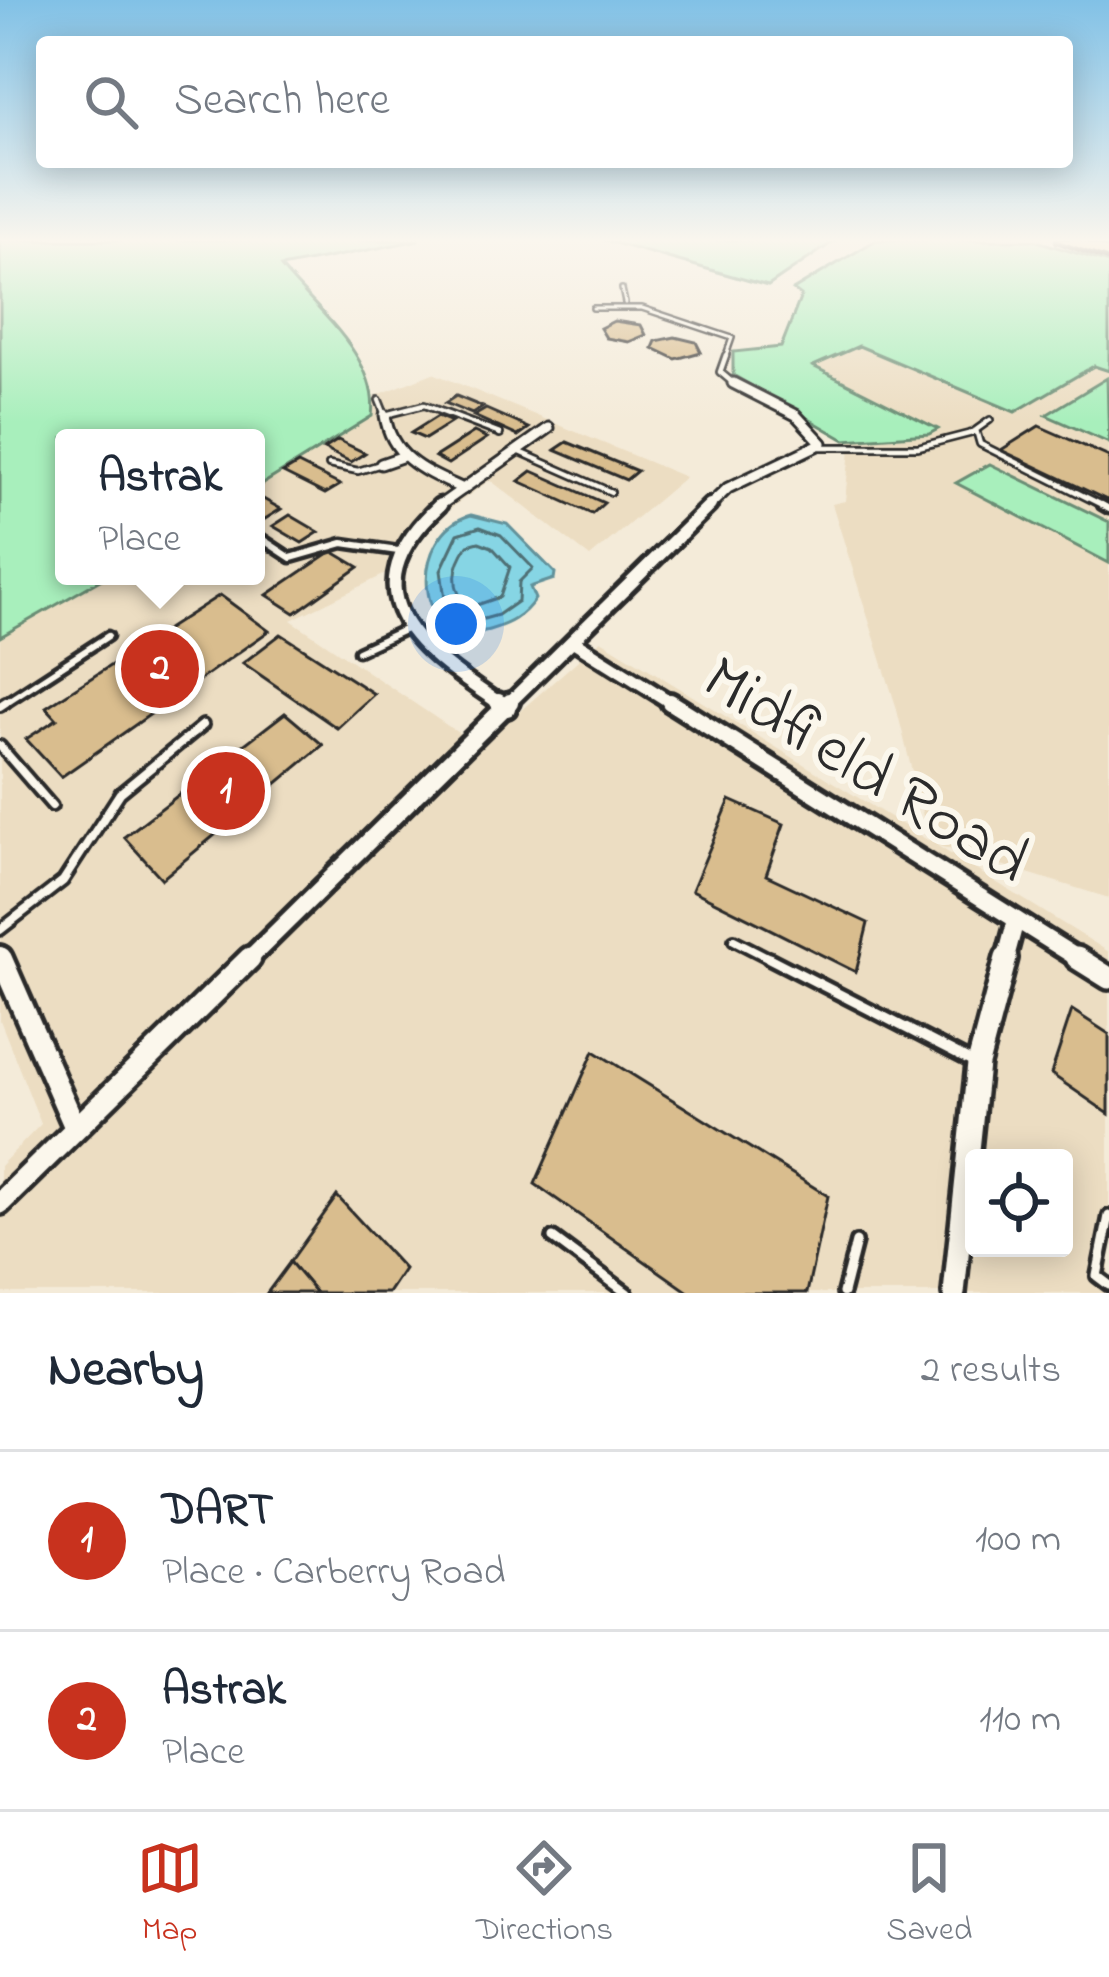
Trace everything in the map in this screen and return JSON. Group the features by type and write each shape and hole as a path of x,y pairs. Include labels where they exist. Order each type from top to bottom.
{"street":[{"path":"0,1203 728,488 819,446 821,437 812,428 733,383"},
{"path":"385,415 385,426 401,457 464,489"},
{"path":"507,708 434,660 408,628 390,584 398,551 423,517 549,428"},
{"path":"381,464 401,457"},
{"name":"Midfield Road","path":"573,641 1109,978"},
{"path":"954,1293 978,1064 1016,920"},
{"path":"0,955 75,1127"}],"lane":[{"path":"626,300 628,306"},
{"path":"593,308 607,302 628,306 731,338 719,372 733,383"},
{"path":"379,400 385,415 424,405 500,434"},
{"path":"819,446 918,447 976,432 990,420"},
{"path":"976,432 980,444 1109,508"},
{"path":"518,451 611,491"},
{"path":"329,465 358,471 381,464"},
{"path":"265,541 291,559 349,539 398,551"},
{"path":"358,651 408,628"},
{"path":"0,706 108,636"},
{"path":"0,930 63,881 120,793 202,724"},
{"path":"0,746 52,806"},
{"path":"734,940 978,1064"},
{"path":"1109,1216 1097,1276 1109,1285"},
{"path":"554,1238 627,1293"},
{"path":"844,1293 856,1242"}],"shaded area":[{"path":"859,345 1015,412 1094,365 1109,371 1109,898 936,845 1109,952 1109,1293 0,1293 0,1166 41,1124 0,1020 0,637 91,585 265,585 265,482 372,416 375,396 433,373 685,477 590,557 490,480 437,518 413,544 408,563 291,620 479,747 601,640 929,841 896,706 832,504 845,501 850,449 845,440 929,434 812,366"}],"green space":[{"path":"0,300 311,300 342,335 366,374 372,416 265,482 265,429 55,429 55,585 91,585 0,637"},
{"path":"799,300 1109,300 1109,371 1094,366 1015,412 859,346 813,366 938,429 929,434 845,440 733,375 733,352 781,347"},
{"path":"1107,378 1109,443 1046,415"},
{"path":"990,464 1109,522 1109,563 956,483"}],"water":[{"path":"471,515 507,524 555,573 554,579 530,587 535,599 515,619 489,630 464,632 445,624 433,608 429,565 436,543 451,526"}],"building":[{"path":"614,321 641,325 646,335 629,342 606,338 600,328"},
{"path":"675,337 696,342 701,352 676,359 653,348 656,341"},
{"path":"456,396 483,407 472,414 445,403"},
{"path":"486,409 529,428 518,436 474,416"},
{"path":"438,416 452,422 425,439 411,433"},
{"path":"1039,426 1109,457 1109,501 1001,450"},
{"path":"474,432 487,438 448,464 435,457"},
{"path":"338,440 365,453 351,462 324,449"},
{"path":"567,442 637,471 626,480 555,450"},
{"path":"298,464 340,485 325,494 283,473"},
{"path":"532,471 604,503 592,514 519,481"},
{"path":"265,500 281,509 265,519"},
{"path":"290,515 319,532 302,543 273,526"},
{"path":"332,551 359,567 295,613 267,595"},
{"path":"140,585 167,585 152,594"},
{"path":"220,595 269,631 61,777 26,739 57,719 46,707"},
{"path":"281,634 374,694 337,728 243,663"},
{"path":"285,713 323,745 162,879 124,837"},
{"path":"730,800 784,824 766,875 868,923 856,972 692,890"},
{"path":"1072,1010 1109,1034 1109,1114 1051,1074"},
{"path":"594,1051 828,1196 807,1293 690,1293 535,1184"},
{"path":"337,1196 404,1269 388,1293 316,1293 290,1262"},
{"path":"290,1262 316,1293 267,1293"}],"place":[{"name":"Astrak","path":"160,669"},
{"name":"DART","path":"226,791"}]}
